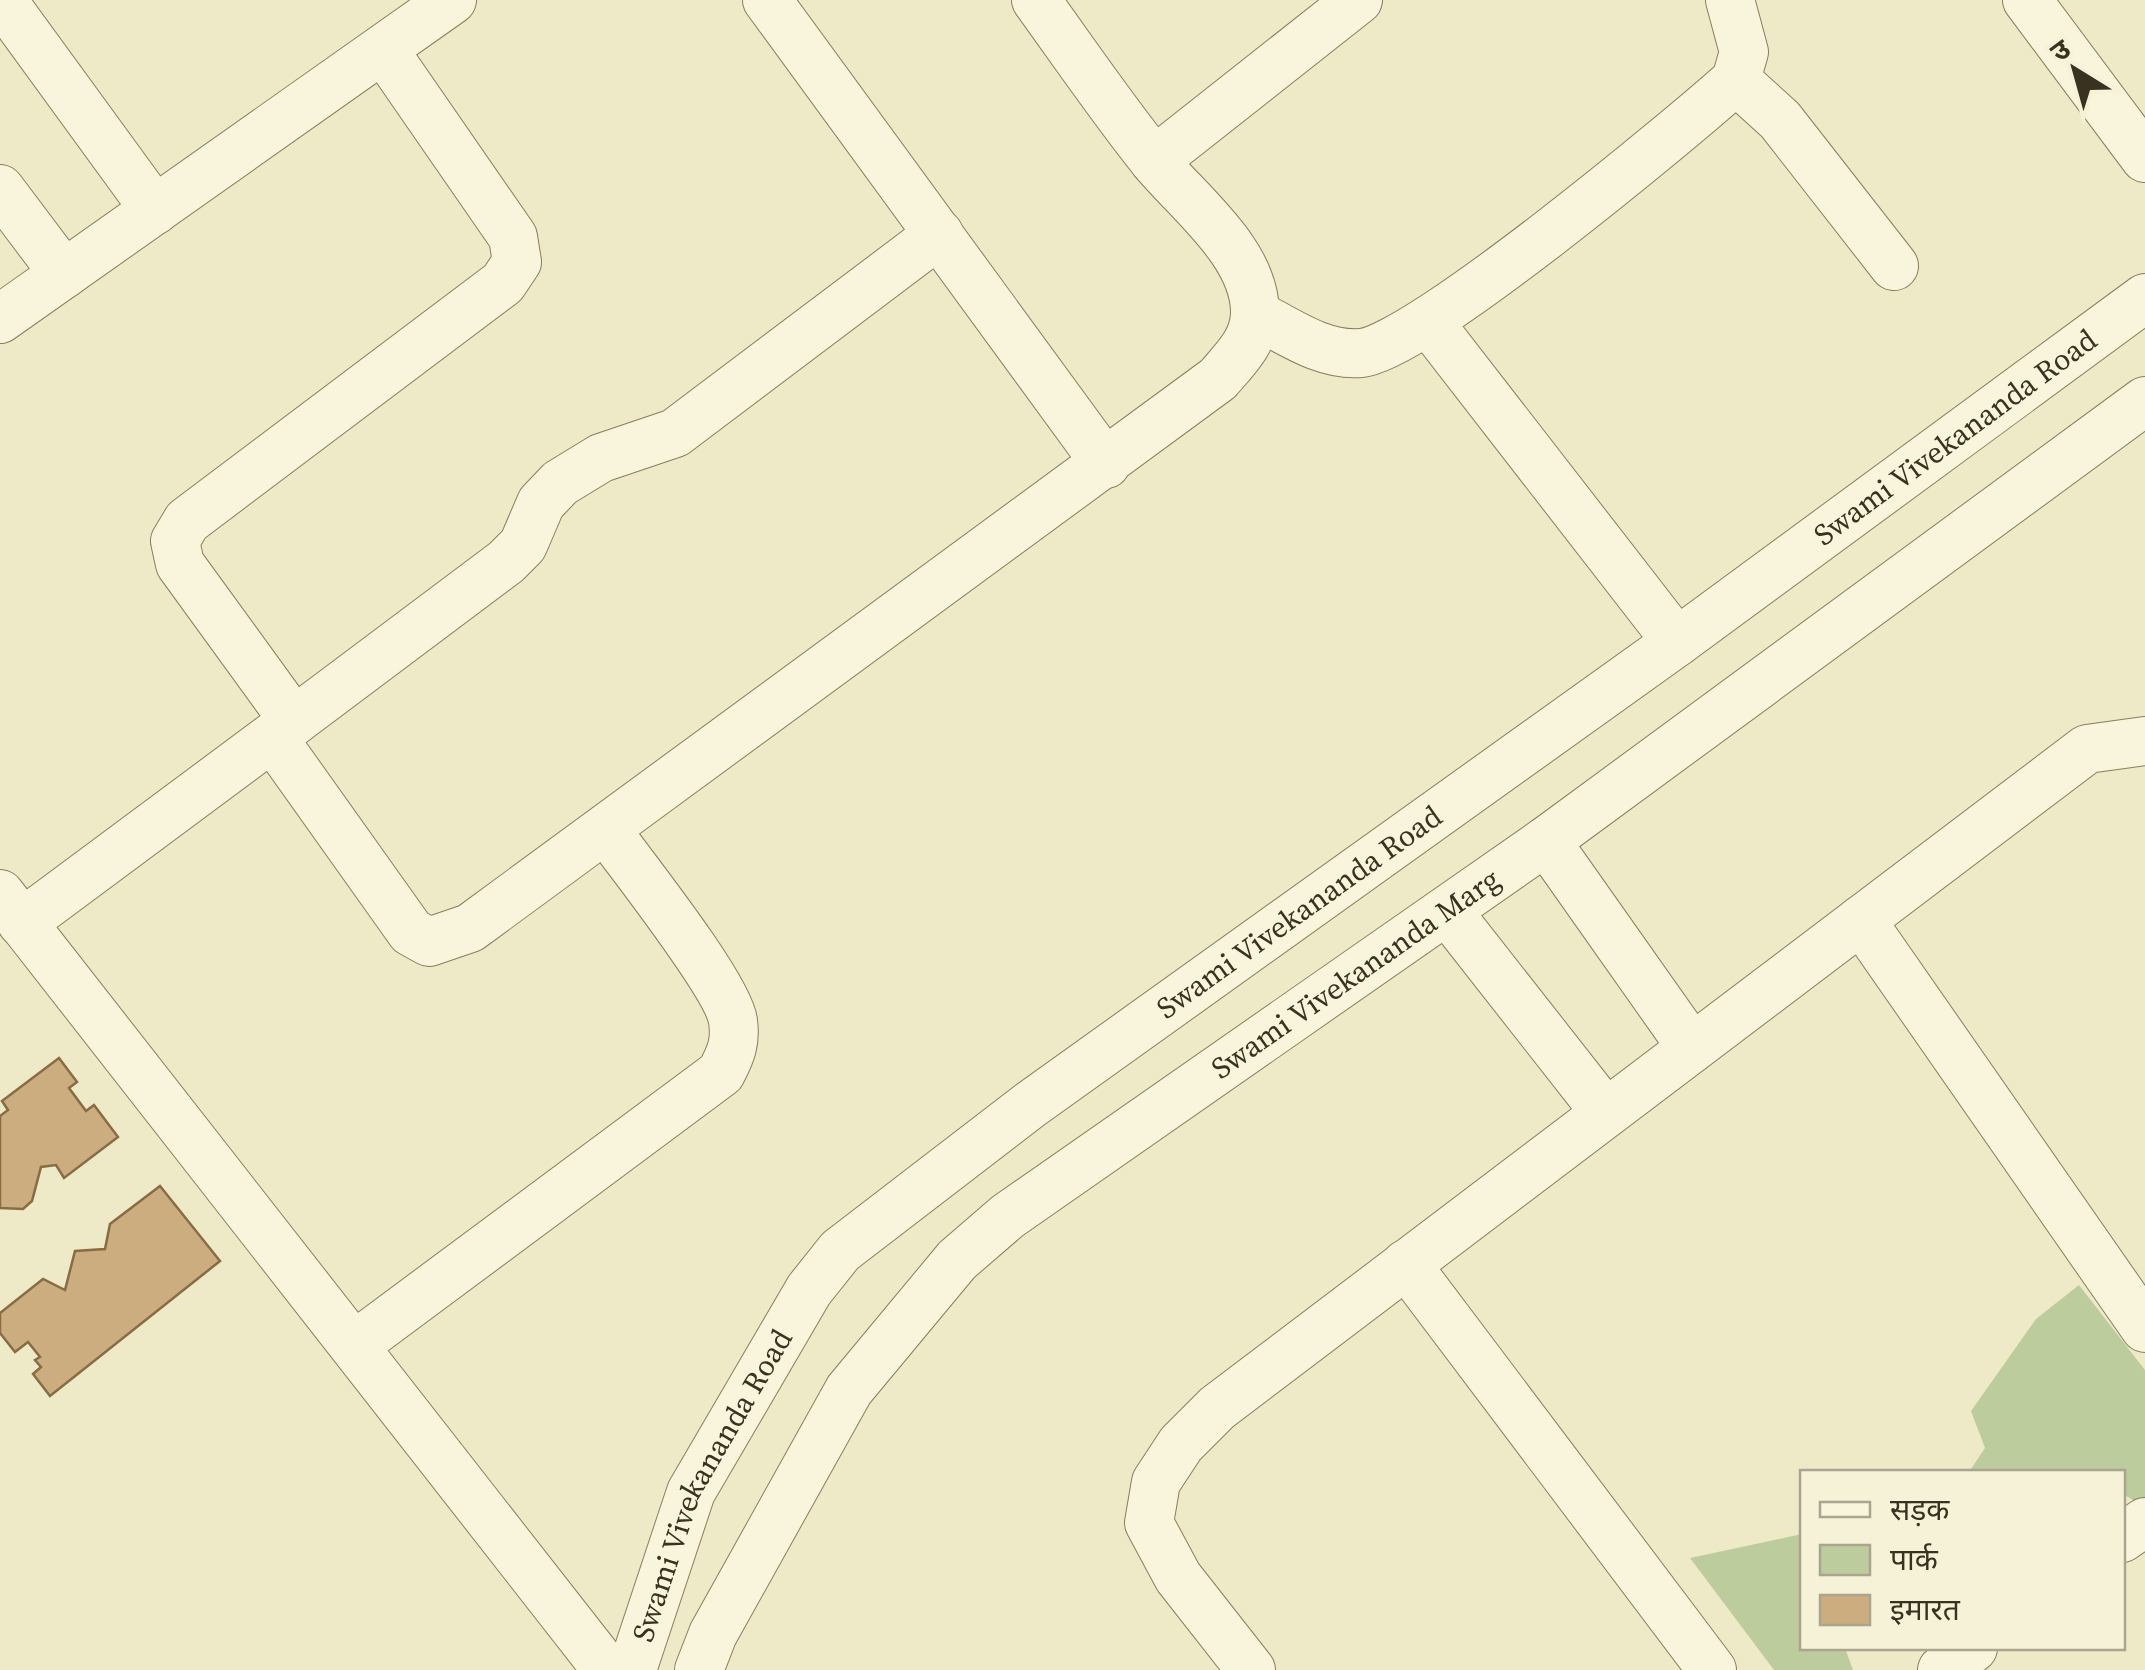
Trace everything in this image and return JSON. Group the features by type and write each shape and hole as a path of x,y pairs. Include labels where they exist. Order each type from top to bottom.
{"street":[{"path":"2,0 155,210"},
{"path":"0,319 452,0"},
{"path":"767,0 1106,464"},
{"path":"383,49 513,237 517,262 503,283 188,520 175,541 180,564 411,932 429,942 470,928 607,831 1106,464 1218,379 1248,345 1255,314 1248,280 1224,240 1154,161 1036,0"},
{"path":"1154,161 1358,0"},
{"path":"1255,314 1330,351 1363,354 1428,322 1736,80 1744,52 1730,0"},
{"path":"2026,0 2145,158"},
{"path":"1736,80 1780,120 1894,266"},
{"path":"0,189 64,274"},
{"path":"607,1670 11,909 284,730 506,562 522,544 542,503 560,482 601,458 675,433 939,234"},
{"name":"Swami Vivekananda Road","path":"632,1670 691,1492 809,1290 840,1251 1046,1094 1677,642 2145,298"},
{"path":"1428,322 1677,642"},
{"name":"Swami Vivekananda Marg","path":"699,1670 713,1634 849,1390 957,1260 1008,1216 1546,842 2145,400"},
{"path":"1251,1670 1178,1578 1149,1523 1156,1482 1181,1444 1216,1408 2087,749 2145,741"},
{"path":"355,1344 721,1073 734,1048 733,1016 718,986 607,831"},
{"path":"1546,842 1692,1048"},
{"path":"1448,912 1605,1112"},
{"path":"1861,920 2145,1328"},
{"path":"1406,1264 1712,1670"},
{"path":"1942,1670 1970,1650"}],"green space":[{"path":"2079,1285 2145,1370 2145,1498 2138,1503 2125,1495 2125,1470 1970,1470 1985,1448 1971,1411 2036,1319"},
{"path":"1800,1534 1800,1650 1846,1650 1853,1670 1774,1670 1690,1558"}],"building":[{"path":"59,1058 77,1082 69,1088 86,1111 94,1105 118,1137 64,1178 56,1165 41,1167 32,1201 23,1209 0,1208 0,1116 8,1110 2,1101"},
{"path":"160,1186 220,1261 50,1396 33,1374 41,1367 35,1360 40,1357 28,1342 15,1352 0,1333 0,1313 43,1279 65,1290 75,1251 105,1249 110,1224"}]}
